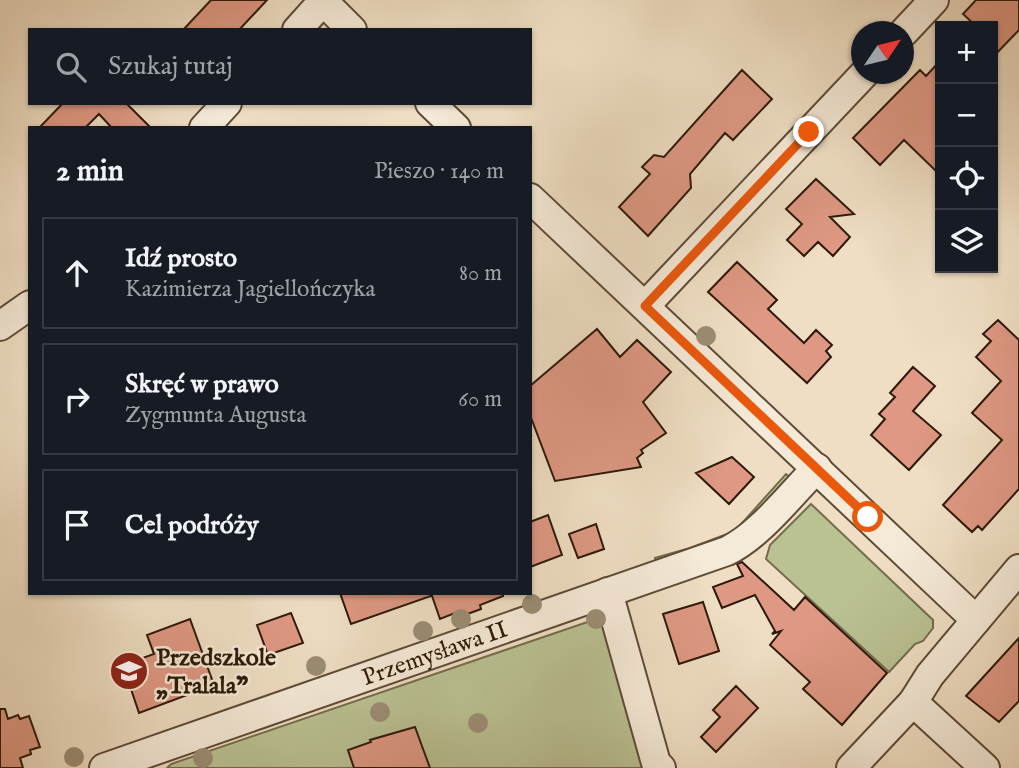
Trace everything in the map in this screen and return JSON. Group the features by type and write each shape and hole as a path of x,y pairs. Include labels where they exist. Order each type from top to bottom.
{"street":[{"path":"299,28 323,0 350,28"},
{"path":"914,21 934,0"},
{"path":"645,306 855,84"},
{"path":"206,126 225,105"},
{"path":"432,105 454,126"},
{"path":"532,200 976,620"},
{"path":"0,326 28,305"},
{"name":"Przemysława II","path":"104,768 740,544 817,468"},
{"path":"851,768 913,702 930,675 1019,569"},
{"path":"608,592 656,763 661,768"},
{"path":"913,702 985,768"}],"green space":[{"path":"786,474 791,478 733,536 656,561 655,558 735,531"},
{"path":"811,504 933,620 933,628 923,641 915,644 889,672 766,559 770,545"},
{"path":"605,616 645,768 167,768 171,764"}],"building":[{"path":"211,0 267,0 241,28 185,28"},
{"path":"976,0 1019,0 1019,30 998,52 998,21 971,21 963,14"},
{"path":"935,66 935,170 904,140 880,165 853,138 906,84 914,84 914,76 920,70 926,76"},
{"path":"742,70 772,99 733,140 725,133 690,174 691,188 648,236 619,207 650,174 642,167 654,155 664,157"},
{"path":"61,105 128,105 149,126 110,126 99,114 87,126 41,126"},
{"path":"816,179 854,214 830,217 850,237 833,256 818,242 804,256 787,240 802,224 786,209"},
{"path":"737,262 777,300 768,309 804,343 816,330 832,345 826,351 831,357 807,383 708,292"},
{"path":"998,320 1019,340 1019,489 982,530 978,526 972,532 943,505 1002,440 972,413 1001,381 976,357 991,341 983,334"},
{"path":"597,329 620,357 637,340 671,372 643,402 666,433 641,450 643,453 637,458 641,467 555,481 532,420 532,384"},
{"path":"913,367 935,386 913,411 941,435 909,470 871,435 885,419 879,414 895,397 890,393"},
{"path":"732,457 754,477 729,504 696,473"},
{"path":"548,515 562,555 532,566 532,521"},
{"path":"596,524 604,549 578,558 569,534"},
{"path":"742,562 794,610 805,597 887,673 842,725 803,689 810,682 770,645 781,631 772,634 775,631 755,595 722,608 713,587 743,576 737,564"},
{"path":"341,595 431,595 431,596 351,624"},
{"path":"432,595 503,595 480,605 481,609 462,616 460,611 440,619"},
{"path":"703,602 719,651 679,664 663,614"},
{"path":"291,613 303,643 268,655 257,625"},
{"path":"190,619 214,685 139,713 123,665 154,654 147,635"},
{"path":"1019,638 1019,701 999,722 966,696"},
{"path":"736,686 758,708 716,752 701,737 720,717 713,710"},
{"path":"0,709 5,709 8,719 18,715 20,719 29,716 40,747 30,750 31,754 20,758 23,768 0,768"},
{"path":"415,727 430,768 354,768 348,750 371,742 370,740"}],"place":[{"name":"Przedszkole „Tralala”","path":"129,671"}],"route":[{"path":"809,132 645,306 868,517"}]}
